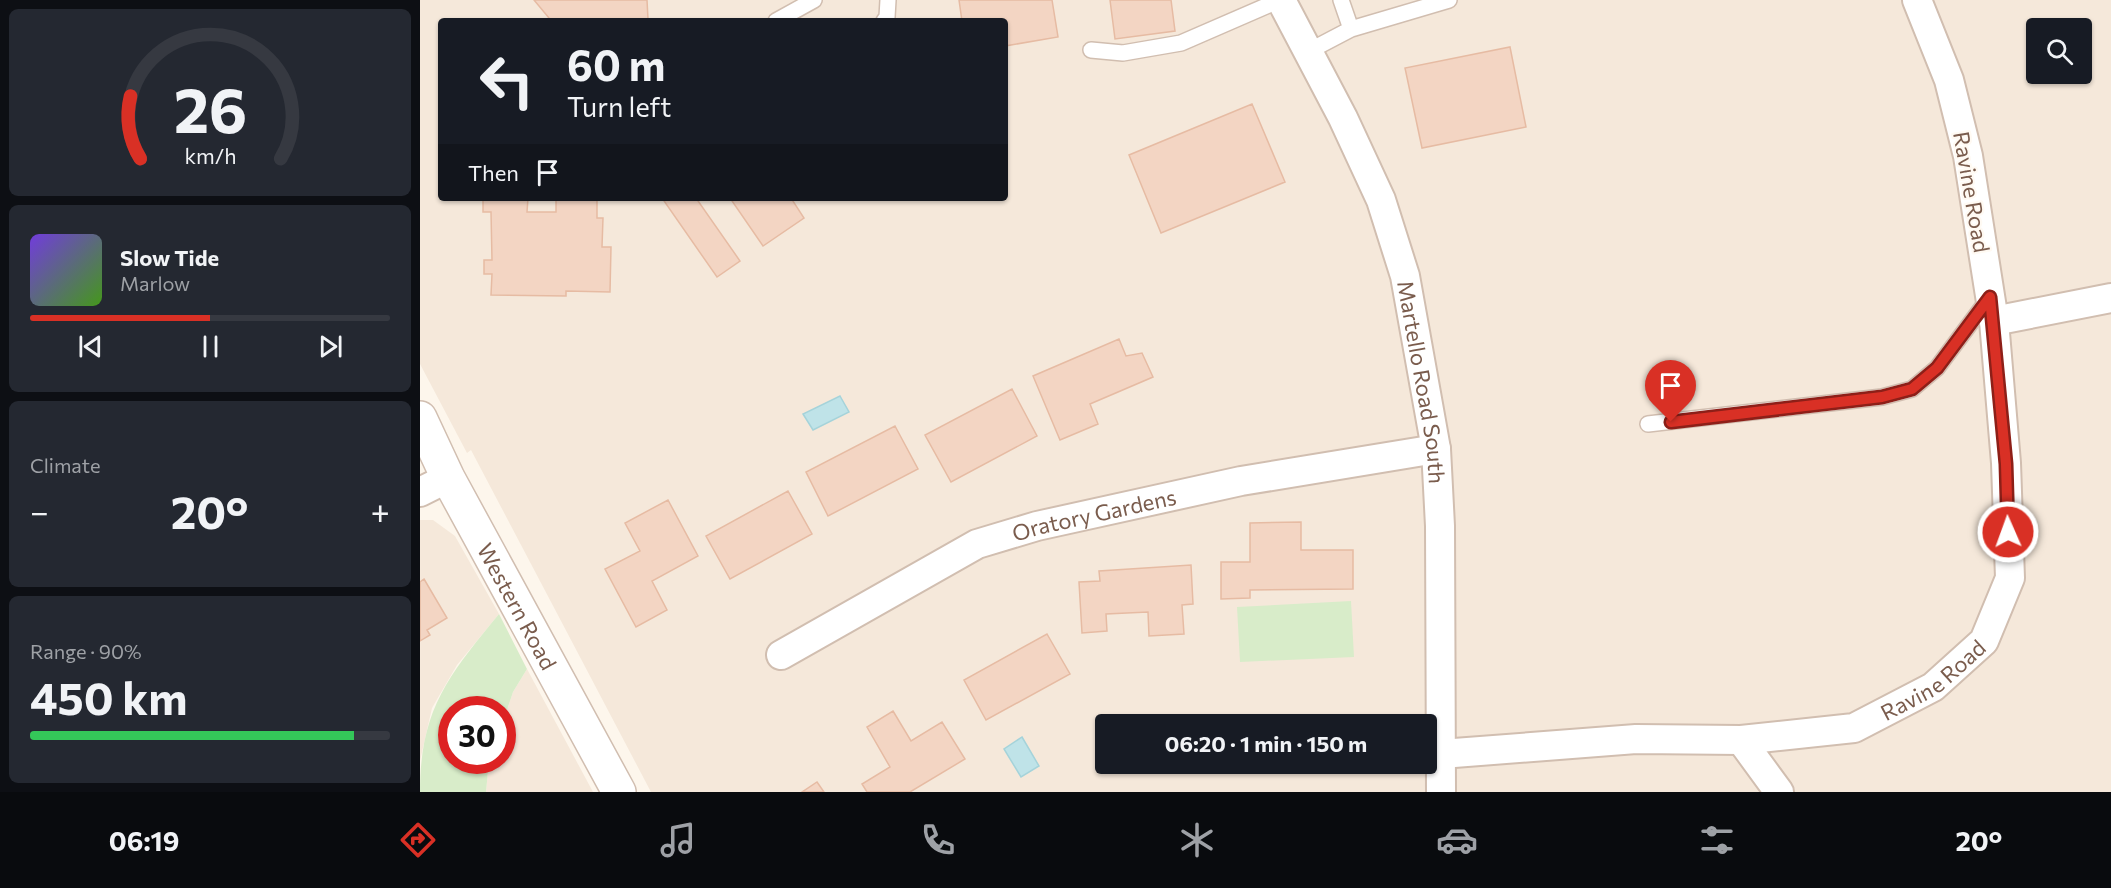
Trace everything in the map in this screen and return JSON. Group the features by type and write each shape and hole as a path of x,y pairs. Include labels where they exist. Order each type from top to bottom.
{"street":[{"name":"Martello Road South","path":"1280,0 1309,51 1381,200 1406,276 1436,449 1440,526 1441,792"},
{"name":"Ravine Road","path":"1441,754 1636,739 1741,740 1854,728 1933,687 1984,641 2010,578 2006,464 1992,309 1968,156 1952,91 1917,0"},
{"path":"1992,309 2111,298"},
{"name":"Western Road","path":"420,418 434,485 619,792"},
{"name":"Oratory Gardens","path":"781,655 976,544 1037,526 1241,481 1436,449"},
{"path":"1741,740 1779,792"}],"lane":[{"path":"781,18 814,0"},
{"path":"886,18 888,0"},
{"path":"1091,50 1124,53 1181,43 1280,0"},
{"path":"1341,0 1351,29"},
{"path":"1309,51 1351,29 1449,0"},
{"path":"1648,424 1882,397 1912,389 1937,368 1992,309"}],"shaded area":[{"path":"420,0 2111,0 2111,792 651,792 471,450 467,453 420,364"},
{"path":"420,520 433,520 455,536 499,614 457,665 438,696 432,708 420,761"},
{"path":"527,669 593,792 486,792 488,774 516,774 516,696 512,696"}],"green space":[{"path":"1351,601 1354,657 1240,662 1237,607"},
{"path":"499,614 527,669 512,696 441,696 466,656"},
{"path":"438,702 438,774 488,774 486,792 420,792 421,763 432,715"}],"water":[{"path":"840,396 849,412 813,430 803,414"},
{"path":"1022,737 1039,766 1021,777 1004,749"}],"building":[{"path":"534,0 647,0 648,18 549,18"},
{"path":"959,0 1052,0 1058,37 1008,45 1008,18 962,18"},
{"path":"1110,0 1171,0 1175,31 1115,39"},
{"path":"1510,47 1526,127 1422,148 1405,68"},
{"path":"1252,104 1285,182 1161,233 1129,155"},
{"path":"483,201 528,201 527,212 556,212 556,201 597,201 597,218 603,218 602,247 611,247 610,292 566,291 566,296 491,295 492,274 484,274 484,260 492,260 491,212 483,212"},
{"path":"664,201 698,201 740,261 717,277"},
{"path":"732,201 793,201 804,218 763,246"},
{"path":"1119,339 1126,356 1142,353 1153,377 1090,404 1098,424 1060,440 1033,376"},
{"path":"1012,389 1037,436 951,482 925,435"},
{"path":"895,426 918,469 828,516 806,472"},
{"path":"788,491 812,534 730,579 706,536"},
{"path":"668,500 698,556 652,581 667,610 636,627 605,569 640,551 625,523"},
{"path":"1301,522 1301,550 1353,550 1353,589 1250,590 1250,598 1221,599 1221,562 1250,562 1250,523"},
{"path":"1191,565 1193,604 1182,605 1184,634 1149,636 1148,612 1106,614 1107,631 1082,633 1079,582 1100,581 1099,571"},
{"path":"424,579 447,618 427,630 430,635 420,641 420,582"},
{"path":"1047,634 1070,674 986,720 964,680"},
{"path":"893,711 911,741 942,722 965,759 910,792 867,792 862,784 890,767 867,727"},
{"path":"817,782 824,792 802,792"}],"route":[{"path":"1671,422 1882,397 1912,389 1937,368 1990,297 2006,464 2008,532"}]}
